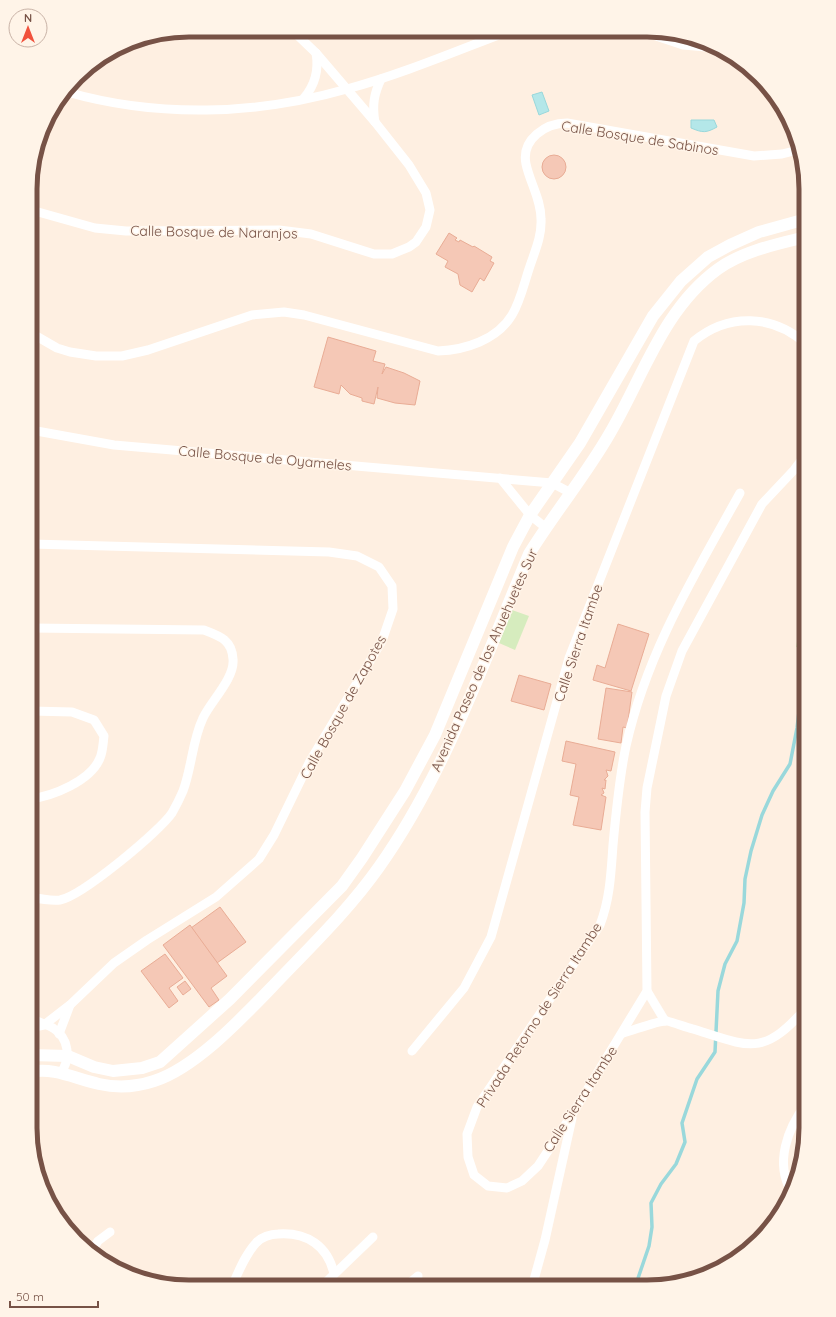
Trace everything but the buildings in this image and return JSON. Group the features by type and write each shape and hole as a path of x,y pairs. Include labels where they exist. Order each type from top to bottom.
{"street":[{"name":"Calle Bosque de Naranjos","path":"37,212 95,228 126,231 279,230 311,234 374,254 392,254 409,247 422,235 428,218 429,201 426,193 409,165 375,122 346,90 316,53 299,37"},
{"path":"71,93 84,97 144,107 188,110 248,109 346,90 381,79 493,37"},
{"path":"663,38 683,45 697,45"},
{"path":"304,98 309,92 315,78 317,61 316,53"},
{"path":"375,122 372,107 374,92 381,79"},
{"name":"Calle Bosque de Sabinos","path":"37,336 57,348 70,352 96,356 122,356 148,350 247,316 262,313 284,312 438,351 460,348 480,342 497,331 512,316 515,309 538,242 542,222 540,203 526,164 526,156 530,142 546,127 567,123 754,156 782,154 794,151"},
{"name":"Avenida Paseo de los Ahuehuetes Sur","path":"37,1055 68,1056 94,1067 113,1071 132,1070 160,1062 230,999 342,886 405,791 434,735 513,547 530,515 580,443 653,316 681,280 708,257 759,232 799,221"},
{"name":"Avenida Paseo de los Ahuehuetes Sur","path":"37,1071 61,1072 100,1085 123,1086 146,1083 166,1076 205,1051 248,1012 355,899 380,866 449,745 529,554 545,527 571,493 612,430 667,324 694,289 719,268 768,246 799,239"},
{"name":"Calle Sierra Itambe","path":"412,1051 464,988 491,937 569,658 694,342 702,335 720,325 750,320 780,326 799,337"},
{"name":"Calle Bosque de Oyameles","path":"37,431 114,445 552,483"},
{"path":"799,463 762,504 689,637 671,680 647,788 645,812 647,990 666,1021 730,1041 755,1045 772,1039 788,1028 799,1016"},
{"path":"500,478 530,515 545,527"},
{"path":"552,483 571,493"},
{"name":"Privada Retorno de Sierra Itambe","path":"538,1166 522,1181 507,1188 488,1186 474,1175 468,1157 467,1134 476,1108 488,1089 600,925 607,907 610,888 619,788 626,746 637,706 654,658 672,615 740,493"},
{"name":"Calle Bosque de Zapotes","path":"37,544 329,552 356,556 379,567 392,586 393,609 382,641 318,748 274,834 259,859 216,897 147,940 114,963 71,1004 44,1024 37,1026"},
{"path":"37,628 204,630 221,636 231,648 233,661 230,675 203,718 195,741 183,791 172,813 142,842 79,892 61,900 37,898"},
{"path":"37,711 72,712 94,720 104,736 100,759 89,772 70,786 48,796 37,798"},
{"name":"Calle Sierra Itambe","path":"538,1166 548,1148 573,1113 647,990"},
{"name":"Calle Bosque de Zapotes","path":"59,1034 71,1004"},
{"path":"37,1020 52,1028 59,1034 66,1044 68,1056 61,1072"},
{"name":"Calle Sierra Itambe","path":"622,1033 666,1021"},
{"path":"534,1280 545,1240 573,1113"},
{"path":"788,1183 783,1167 786,1140 799,1117"},
{"path":"94,1246 98,1241 110,1232"},
{"path":"235,1280 246,1256 257,1242 271,1234 287,1233 306,1236 321,1248 331,1261 334,1274"},
{"path":"328,1280 373,1237"},
{"path":"413,1280 418,1276"}],"green space":[{"path":"512,610 529,616 515,650 499,643"},
{"path":"799,631 799,648 796,647"}],"water":[{"path":"542,92 549,111 539,115 532,95"},
{"path":"691,120 714,120 717,127 704,132 699,131 691,128"}],"waterway":[{"path":"637,1280 649,1246 652,1227 651,1203 661,1184 676,1164 685,1142 682,1123 697,1079 715,1052 718,991 725,964 737,941 744,903 745,879 751,851 762,815 773,791 790,764 799,712"}]}
